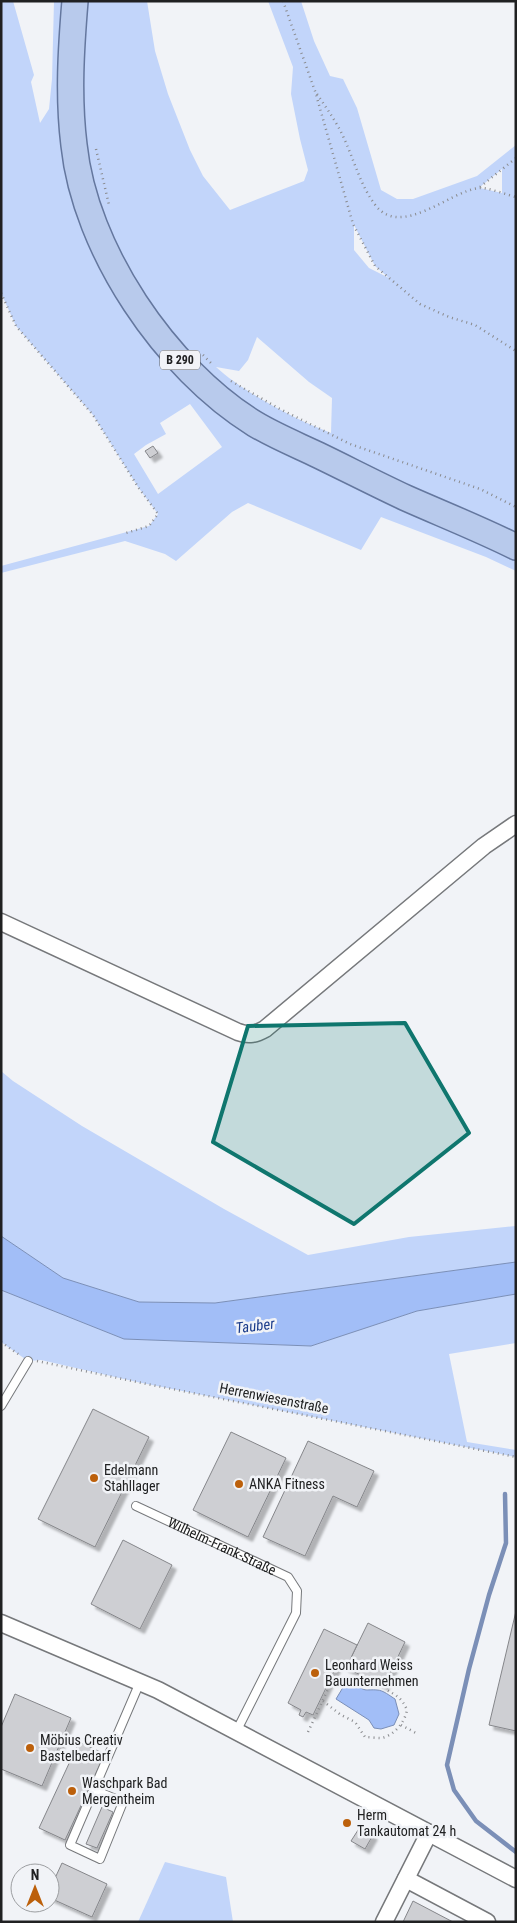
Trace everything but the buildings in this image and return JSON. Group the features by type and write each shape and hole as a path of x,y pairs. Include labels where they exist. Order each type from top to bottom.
{"main road":[{"name":"B 290","path":"75,1 70,83 74,145 79,174 86,202 113,265 153,329 177,358 215,394 256,424 406,498 473,526 516,547"}],"street":[{"path":"1,922 238,1032 247,1035 253,1034 265,1029 484,846 516,824"},
{"path":"1,1623 158,1690 516,1879"},
{"path":"384,1922 429,1832"},
{"path":"406,1879 487,1922"}],"lane":[{"path":"1,1406 28,1361"},
{"name":"Wilhelm-Frank-Straße","path":"136,1506 288,1577 298,1591 296,1613 236,1732"},
{"path":"94,1790 123,1802 100,1859 70,1845 140,1682"}],"path":[{"path":"283,1 315,91 353,224 375,266 420,304 449,317 474,325 516,351"},
{"path":"315,91 340,130 370,197 378,208 394,217 406,216 426,210 480,187 516,158"},
{"path":"94,142 110,206"},
{"path":"480,187 516,197"},
{"path":"1,293 16,326 93,415 138,487 158,514 149,526 126,533"},
{"path":"198,351 215,366"},
{"path":"225,376 230,381 278,408 350,444 480,489 516,507"},
{"path":"1,1342 28,1361"},
{"name":"Herrenwiesenstraße","path":"28,1361 41,1360 137,1382 516,1457"},
{"path":"308,1732 329,1687"},
{"path":"323,1702 341,1716 355,1722 365,1737 382,1738 392,1734 401,1725 407,1710 404,1701 399,1696 385,1689"},
{"path":"401,1725 416,1733"}],"highlighted area":[{"path":"405,1023 469,1133 354,1224 213,1142 248,1026"}],"shaded area":[{"path":"1,1 13,1 34,75 31,82 40,123 49,109 52,79 54,1 147,1 155,51 168,94 190,150 203,176 230,210 304,181 308,170 291,94 293,67 268,1 301,1 314,41 330,76 343,79 357,108 381,190 397,199 413,199 477,176 516,145 516,571 486,557 381,517 361,550 248,503 232,512 176,561 165,554 125,541 1,573 1,566 149,526 158,514 138,487 93,415 16,326 1,293","holes":["502,169 502,193 480,187","354,225 375,266 389,278 369,268 354,250","257,337 309,382 332,398 331,433 302,421 270,404 240,386 216,367 239,371 248,360","190,404 222,447 158,494 134,454 166,434 160,423"]},
{"path":"1,1071 13,1081 82,1126 224,1209 308,1255 409,1237 516,1226 516,1262 215,1303 139,1302 63,1278 1,1236"},
{"path":"1,1290 124,1339 311,1346 417,1311 516,1294 516,1343 449,1354 467,1442 516,1450 516,1457 137,1382 41,1360 28,1361 1,1342"},
{"path":"165,1862 226,1877 233,1922 138,1922"}],"water":[{"name":"Tauber","path":"1,1236 63,1278 139,1302 215,1303 516,1262 516,1294 417,1311 311,1346 124,1339 1,1290"},
{"path":"348,1679 357,1682 363,1689 382,1691 395,1699 399,1714 394,1725 381,1729 374,1728 369,1720 336,1699"}],"waterway":[{"path":"505,1494 506,1543 489,1595 469,1669 447,1765 454,1790 476,1821 516,1852"}],"place":[{"name":"Edelmann Stahllager","path":"94,1478"},
{"name":"ANKA Fitness","path":"239,1484"},
{"name":"Leonhard Weiss Bauunternehmen","path":"315,1673"},
{"name":"Möbius Creativ Bastelbedarf","path":"30,1748"},
{"name":"Waschpark Bad Mergentheim","path":"72,1791"},
{"name":"Herm Tankautomat 24 h","path":"347,1823"}]}
